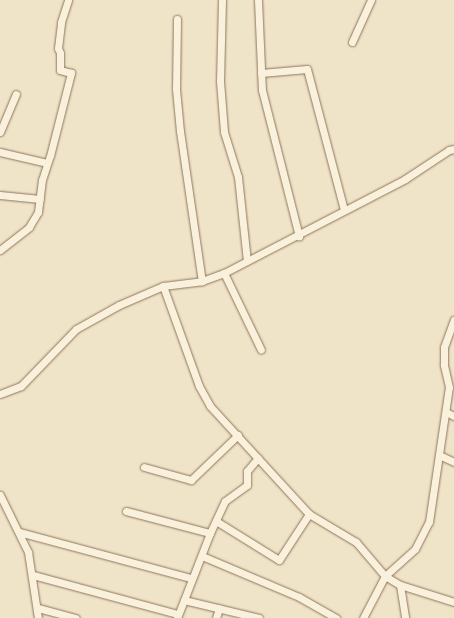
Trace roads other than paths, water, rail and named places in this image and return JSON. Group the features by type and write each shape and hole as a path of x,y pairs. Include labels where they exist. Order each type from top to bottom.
{"street":[{"path":"0,250 29,227 38,212 46,163 71,73 60,70 60,53 58,48 60,22 68,0"},
{"path":"222,0 220,81 224,132 238,177 247,261"},
{"path":"258,0 262,90 299,236"},
{"path":"352,42 371,0"},
{"path":"177,19 176,89 180,131 202,281"},
{"path":"261,73 307,68 344,210"},
{"path":"0,132 16,94"},
{"path":"0,394 20,386 76,329 119,305 163,286 202,281 224,273 299,236 344,210 405,179 449,150 454,149"},
{"path":"0,152 46,163"},
{"path":"0,195 40,199"},
{"path":"224,273 261,350"},
{"path":"163,286 199,386 210,406 238,435 308,514 356,542 385,576 400,585 454,602"},
{"path":"363,618 385,576 415,550 429,522 449,387 444,365 444,347 454,320"},
{"path":"446,412 454,416"},
{"path":"144,467 191,480 238,435"},
{"path":"438,455 454,462"},
{"path":"33,575 178,616 191,578 225,501 247,484 247,471 258,458"},
{"path":"0,495 28,552 33,575 38,618"},
{"path":"126,511 210,533"},
{"path":"216,521 280,560 308,514"},
{"path":"19,532 191,578"},
{"path":"202,556 280,588 336,618"},
{"path":"400,585 405,618"},
{"path":"184,600 259,618"},
{"path":"38,608 76,618"},
{"path":"216,618 219,608"}]}
